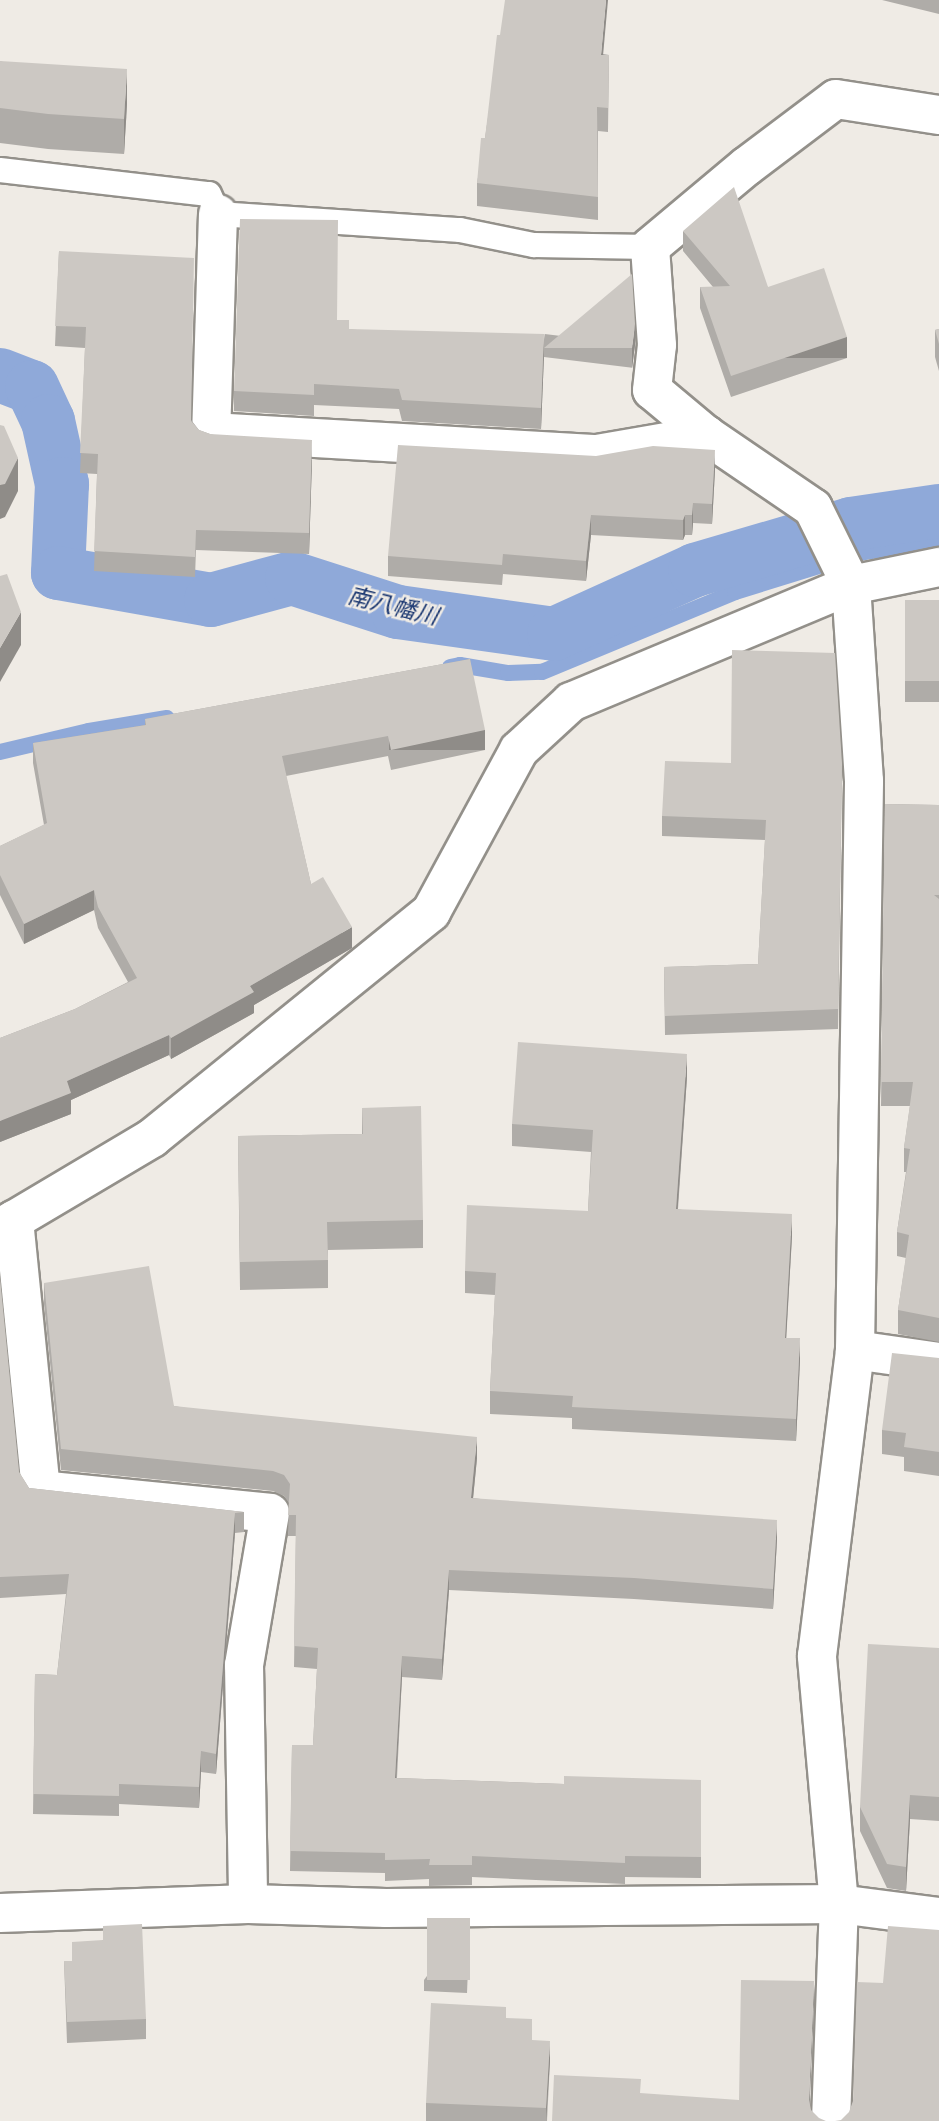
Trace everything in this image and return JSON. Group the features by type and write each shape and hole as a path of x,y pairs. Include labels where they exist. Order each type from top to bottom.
{"street":[{"path":"831,2121 839,1904 817,1656 855,1350 864,781 848,578 813,508 706,435 652,390 657,345 650,247 747,166 835,99 939,115"},
{"path":"218,214 211,432 597,454 706,435"},
{"path":"248,1904 244,1665 270,1513 41,1490 7,1224 152,1139 431,912 519,750 571,702 848,578 939,567"},
{"path":"855,1350 939,1362"},
{"path":"0,1913 248,1904 399,1908 839,1904 939,1917"}],"lane":[{"path":"0,170 209,194 218,214 460,230 534,244 650,247"}],"building":[{"path":"505,0 606,0 601,55 609,55 608,108 597,107 598,197 477,183 481,138 485,138 497,35 500,35"},
{"path":"0,61 127,69 124,119 0,108"},
{"path":"734,187 768,287 824,268 847,337 731,376 700,287 730,286 683,231"},
{"path":"240,219 338,220 337,320 349,320 349,329 544,334 541,408 402,400 399,389 314,384 314,395 234,391"},
{"path":"59,251 194,258 191,421 199,430 210,434 312,440 309,533 196,530 195,557 94,551 98,454 80,453 86,327 55,326"},
{"path":"632,274 635,324 632,348 544,348"},
{"path":"0,425 4,426 18,458 5,484 0,485"},
{"path":"398,445 596,456 653,446 715,450 712,504 693,503 692,515 685,515 683,520 591,515 586,561 503,554 502,565 388,556"},
{"path":"7,574 21,612 0,648 0,576"},
{"path":"905,600 939,600 939,681 905,681"},
{"path":"732,650 835,653 842,764 838,1009 665,1016 664,967 758,964 766,820 662,816 665,761 731,763"},
{"path":"470,659 485,730 391,750 388,736 282,756 311,884 323,877 352,927 250,986 254,992 171,1038 169,1035 67,1081 71,1093 0,1121 0,1038 75,1009 137,978 98,907 94,890 24,924 0,875 0,846 47,823 33,743 146,725 145,719"},
{"path":"885,804 939,805 939,895 934,895 939,899 939,1318 898,1310 909,1235 897,1232 910,1149 904,1148 913,1082 881,1082"},
{"path":"518,1042 687,1054 676,1209 792,1214 785,1338 800,1338 796,1419 572,1407 573,1396 490,1391 496,1273 465,1271 467,1205 588,1211 593,1130 512,1124"},
{"path":"421,1106 423,1220 327,1222 328,1260 240,1262 238,1136 363,1134 362,1108"},
{"path":"149,1266 174,1406 477,1437 471,1498 777,1520 773,1589 634,1578 449,1570 442,1659 402,1656 395,1778 564,1784 564,1776 701,1780 701,1857 625,1856 625,1863 472,1856 472,1865 429,1865 430,1859 385,1860 385,1853 290,1851 292,1745 313,1745 318,1648 294,1646 296,1515 288,1515 290,1484 284,1475 273,1471 61,1449 44,1283"},
{"path":"0,1279 19,1472 29,1488 244,1512 235,1513 216,1754 201,1751 199,1787 119,1784 119,1796 33,1794 35,1674 57,1675 69,1574 0,1577"},
{"path":"892,1353 939,1358 939,1452 904,1447 906,1433 882,1430"},
{"path":"868,1644 939,1648 939,1797 910,1795 906,1867 887,1864 860,1807"},
{"path":"427,1918 470,1918 470,1980 427,1980"},
{"path":"142,1924 146,2019 67,2022 64,1961 72,1961 72,1942 103,1940 103,1926"},
{"path":"888,1926 939,1930 939,2121 835,2121 841,2120 849,2112 853,2101 857,1982 883,1983"},
{"path":"741,1980 814,1981 809,2100 811,2110 826,2121 552,2121 554,2075 641,2079 640,2093 739,2100"},
{"path":"431,2003 506,2007 506,2018 532,2019 532,2040 550,2041 546,2108 426,2103"}],"waterway":[{"name":"南八幡川","path":"0,375 32,387 48,421 62,484 58,573 211,600 292,578 398,612 554,634 695,570 851,524 939,511"},
{"path":"450,667 460,665 508,673 542,672 735,592 864,552 939,542"},
{"path":"0,752 89,731 167,718"}]}
